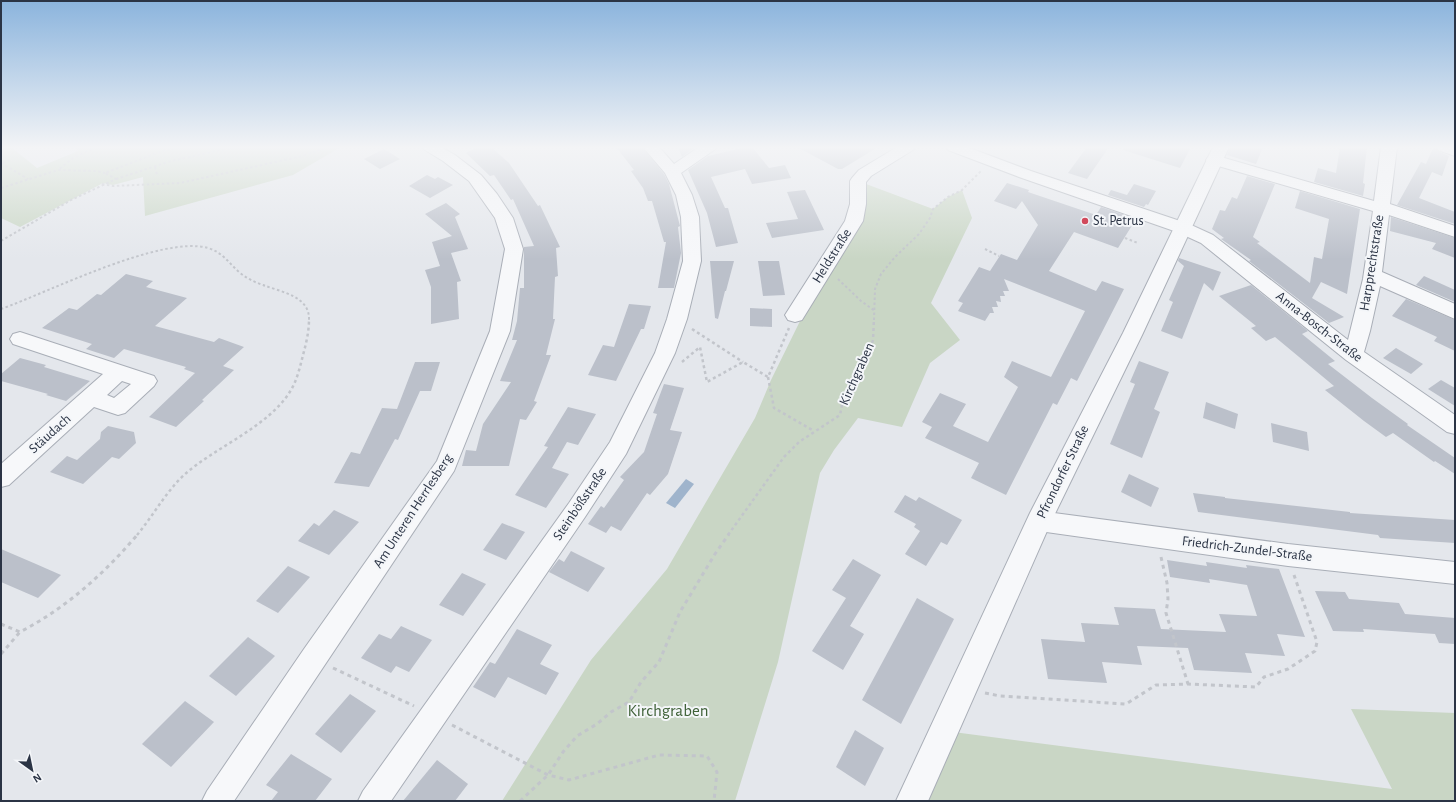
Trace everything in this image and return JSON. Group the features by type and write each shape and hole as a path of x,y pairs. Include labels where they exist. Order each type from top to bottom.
{"street":[{"name":"Am Unteren Herrlesberg","path":"217,801 313,658 446,465 500,331 514,249 504,218 480,184"},
{"name":"Steinbößstraße","path":"373,801 577,510 618,448 665,353 677,319 692,261 690,217 684,195 678,184"},
{"name":"Heldstraße","path":"795,315 854,221 858,204 858,184"},
{"name":"Anna-Bosch-Straße","path":"1055,184 1183,228 1212,242 1354,355 1455,426"},
{"name":"Pfrondorfer Straße","path":"912,801 1039,521 1133,333 1203,184"},
{"path":"1311,184 1455,232"},
{"name":"Harpprechtstraße","path":"1354,355 1359,339 1372,275 1383,184"},
{"path":"1372,275 1455,312"},
{"path":"20,339 147,381 118,407 90,398"},
{"name":"Stäudach","path":"4,472 119,372"},
{"name":"Friedrich-Zundel-Straße","path":"1039,521 1288,555 1455,573"}],"path":[{"path":"1,188 12,184"},
{"path":"1,241 44,215 101,184"},
{"path":"104,184 113,186 148,184"},
{"name":"Kirchgraben","path":"520,801 548,775 563,752 577,736 597,724 611,712 629,702 641,682 659,662 680,612 715,554 784,457 799,442 840,415 844,400 863,367 873,340 875,311 874,300 877,282 890,262 919,234 936,206 969,184"},
{"path":"1125,238 1138,243"},
{"path":"1,309 136,257 190,246 215,250 248,278 301,301 308,309 310,321 302,362 292,389 279,404 250,430 188,472 174,486 145,526 124,549 70,602 39,624 20,632 1,654"},
{"path":"985,250 999,256"},
{"path":"836,278 861,301 875,311"},
{"path":"795,315 768,377 774,408 814,431"},
{"path":"677,319 768,377"},
{"path":"677,366 700,347 707,382 743,362"},
{"path":"1161,559 1167,583 1168,599 1166,613 1188,684"},
{"name":"Friedrich-Zundel-Straße","path":"964,686 989,695 1126,704 1156,685 1188,684 1256,687 1264,677 1288,669 1315,651 1317,642 1294,575"},
{"path":"1,624 20,632"},
{"path":"313,658 434,715 548,775 569,780 659,755 707,756 717,772 714,801"}],"green space":[{"path":"1,184 100,184 20,227 1,218"},
{"path":"143,184 259,184 145,216"},
{"name":"Kirchgraben","path":"857,184 867,184 933,209 948,197 962,190 972,218 931,303 960,340 930,363 902,427 858,418 834,450 820,473 778,662 735,801 502,801 591,660 667,569 755,418 771,380 802,317 845,237"},
{"path":"1351,709 1455,713 1455,801 909,801 938,730 1392,789"}],"water":[{"path":"686,479 694,484 675,508 666,503"}],"building":[{"path":"412,184 453,185 430,198 409,186"},
{"path":"500,184 523,184 538,206 540,205 560,247 556,248 558,276 555,277 553,319 555,319 546,355 551,355 534,401 537,402 526,420 520,419 509,466 462,466 466,450 476,451 483,424 511,382 500,381 517,340 512,340 517,321 520,288 524,288 524,247 534,246 513,199 511,200"},
{"path":"640,184 669,184 680,226 678,227 681,253 674,288 658,288 666,242 664,242 652,201 648,201"},
{"path":"694,184 714,184 725,208 728,208 738,243 716,247 707,213"},
{"path":"1006,184 1011,184 1029,190 1028,192 1096,215 1101,207 1136,219 1118,248 1074,232 1049,271 1096,291 1102,281 1124,289 1077,381 1071,378 1057,405 1053,403 1006,495 971,478 979,463 925,438 932,427 922,422 940,393 966,404 953,426 988,442 1018,387 1004,377 1012,361 1051,377 1085,311 1004,279 1009,291 1003,291 1005,296 1000,296 1001,302 996,301 998,307 992,307 994,313 990,313 985,321 958,311 963,303 958,301 979,267 990,271 1001,254 1017,260 1038,225 1022,201 1016,209 994,201"},
{"path":"1134,184 1156,191 1148,205 1146,204 1144,207 1108,195 1111,190 1127,195"},
{"path":"1243,184 1275,184 1253,237 1260,242 1257,243 1310,283 1314,257 1322,259 1329,219 1295,208 1300,191 1360,209 1347,294 1321,282 1312,298 1344,317 1329,323 1249,261 1251,260 1221,239 1224,238 1212,229 1220,210 1225,211 1232,197 1237,199"},
{"path":"1322,184 1365,184 1363,196"},
{"path":"1408,184 1426,184 1419,198 1455,212 1455,224 1397,205"},
{"path":"805,190 824,230 772,238 766,223 798,219 787,192"},
{"path":"446,203 460,214 455,217 468,249 451,253 461,281 457,282 459,319 431,324 431,287 425,270 440,266 432,242 452,236 425,214"},
{"path":"1391,217 1455,238 1455,258 1432,249 1436,243 1390,231"},
{"path":"1179,258 1221,272 1213,291 1204,283 1182,339 1161,331 1173,302 1169,300 1184,266 1178,261"},
{"path":"710,261 734,261 718,319 715,318"},
{"path":"758,261 779,261 785,295 763,296"},
{"path":"126,274 153,281 146,287 187,298 155,326 214,342 219,338 244,347 223,366 234,370 176,427 149,417 195,373 184,369 186,367 124,349 114,358 86,349 92,344 42,328 69,308 77,310 97,294 101,295"},
{"path":"1424,276 1455,290 1455,302 1416,285"},
{"path":"1251,285 1308,331 1302,334 1335,361 1328,364 1408,424 1407,425 1455,458 1455,474 1435,461 1434,462 1393,433 1386,437 1364,421 1325,390 1334,386 1275,337 1266,341 1251,328 1256,326 1219,296"},
{"path":"1406,299 1455,320 1455,351 1434,341 1437,337 1392,316"},
{"path":"629,304 651,306 644,329 641,329 616,381 588,375 603,345 614,347"},
{"path":"750,308 772,309 772,327 750,326"},
{"path":"1396,348 1423,364 1411,374 1383,358"},
{"path":"20,358 46,365 44,367 90,381 66,401 46,395 48,394 1,381 1,374"},
{"path":"1139,361 1169,372 1154,409 1160,412 1142,458 1110,444 1135,384 1130,382"},
{"path":"415,362 440,362 431,391 420,391 398,440 395,439 369,487 334,483 351,452 360,454 382,408 397,409"},
{"path":"1441,380 1455,388 1455,406 1428,389"},
{"path":"664,384 684,388 670,430 682,432 668,474 650,495 647,493 621,531 611,526 606,533 588,524 601,506 604,508 624,480 620,477 644,452 657,414 653,413"},
{"path":"1206,402 1238,414 1235,429 1203,418"},
{"path":"568,407 596,414 578,445 567,442 552,468 569,474 546,508 515,495 548,447 544,446"},
{"path":"1271,423 1307,432 1309,451 1273,442"},
{"path":"108,426 134,432 136,443 119,459 112,457 83,484 50,472 67,456 77,460 100,439 101,432"},
{"path":"1129,474 1159,488 1151,507 1121,492"},
{"path":"1193,493 1350,513 1455,520 1455,543 1380,538 1378,535 1198,512"},
{"path":"905,495 916,501 919,497 962,520 947,545 941,542 926,566 905,554 920,531 914,527 916,524 894,512"},
{"path":"334,510 359,522 329,555 298,541 314,523 319,526"},
{"path":"502,523 525,532 506,560 483,550"},
{"path":"1,549 61,575 38,598 1,582"},
{"path":"571,551 605,568 588,592 549,572 559,559 564,562"},
{"path":"853,559 881,575 850,626 864,634 843,670 812,651 846,598 832,590"},
{"path":"1167,560 1207,566 1206,562 1247,568 1246,565 1279,569 1305,637 1277,634 1285,656 1245,653 1252,673 1194,670 1188,648 1137,646 1142,665 1102,662 1107,683 1048,679 1041,639 1085,642 1081,623 1119,625 1114,607 1155,609 1161,629 1226,632 1219,614 1257,616 1247,585 1209,579 1210,583 1170,577"},
{"path":"288,566 310,577 278,613 256,601"},
{"path":"462,573 486,584 463,616 439,605"},
{"path":"1315,591 1345,592 1349,599 1399,603 1405,614 1455,618 1455,644 1439,643 1435,634 1363,629 1364,632 1333,631"},
{"path":"917,598 954,619 901,724 862,700"},
{"path":"401,626 432,640 409,672 396,666 391,673 361,658 379,634 391,639"},
{"path":"517,629 552,645 540,664 559,673 546,695 508,677 495,698 473,687 490,662 495,664"},
{"path":"248,637 275,656 236,696 209,676"},
{"path":"350,694 376,711 341,753 315,734"},
{"path":"185,701 214,722 171,767 142,744"},
{"path":"855,730 884,748 865,786 836,767"},
{"path":"291,754 332,779 315,801 271,801 278,792 266,785"},
{"path":"437,760 468,784 455,801 403,801"}],"place":[{"name":"St. Petrus","path":"1085,221"}]}
